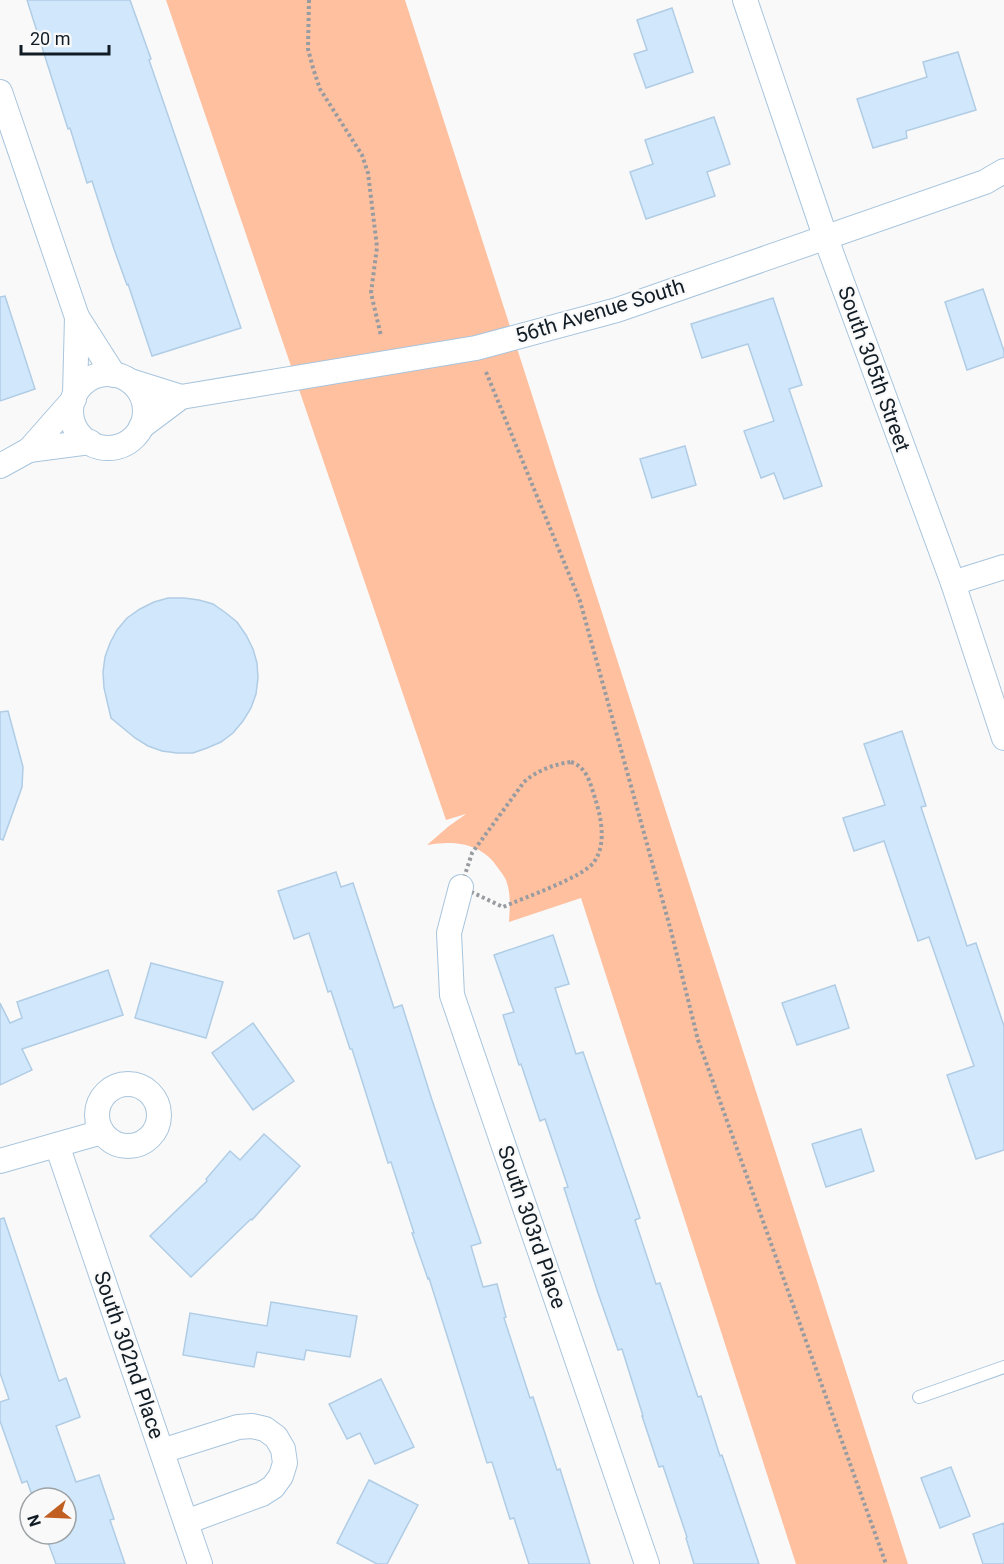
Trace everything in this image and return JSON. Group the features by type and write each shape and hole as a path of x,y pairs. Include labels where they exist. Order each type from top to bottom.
{"street":[{"name":"South 305th Street","path":"745,0 825,236 953,583 1004,738"},
{"path":"0,93 77,317 122,378 139,390 144,402 145,415 141,427"},
{"name":"56th Avenue South","path":"0,466 29,450 83,384 93,377 106,374 180,397 476,348 617,310 985,182 1004,171"},
{"path":"77,317 73,419 78,431 90,442"},
{"name":"56th Avenue South","path":"29,450 90,442 111,448 123,445 134,438 141,427 180,397"},
{"path":"953,583 1004,567"},
{"name":"South 303rd Place","path":"461,886 449,933 452,995 647,1564"},
{"path":"0,1161 102,1132"},
{"name":"South 302nd Place","path":"57,1145 200,1564"},
{"path":"162,1451 238,1427 252,1426 265,1429 276,1437 283,1449 285,1463 282,1476 273,1487 262,1494 186,1522"}],"lane":[{"path":"919,1397 1004,1367"}],"path":[{"path":"309,0 308,49 320,89 362,155 368,173 378,247 371,293 386,364"},
{"path":"476,348 580,601 671,931 698,1040 886,1564"},
{"path":"562,763 579,764 589,778 602,819 602,838 594,862 582,873 503,907 461,886 472,854 524,782 532,775 562,763"}],"shaded area":[{"path":"166,0 405,0 908,1564 796,1564 581,898 509,922 508,885 484,853 476,848 457,843 427,845 466,814 446,820"}],"building":[{"path":"27,0 130,0 241,328 152,356 92,181 87,183 70,128 68,129"},
{"path":"672,8 693,72 646,88 634,54 647,50 637,20"},
{"path":"958,52 976,110 906,131 907,138 873,148 857,99 927,77 923,62"},
{"path":"714,117 730,164 707,172 715,196 646,219 630,172 653,164 645,140"},
{"path":"983,289 1004,357 967,370 945,302"},
{"path":"5,296 35,389 0,401 0,297"},
{"path":"773,298 802,385 789,389 822,486 784,499 774,473 761,478 744,431 774,421 748,344 702,358 691,324"},
{"path":"685,446 696,485 652,498 640,459"},
{"path":"168,598 199,600 213,604 226,613 237,622 246,635 257,663 256,694 243,721 221,742 193,753 162,751 135,738 111,718 104,688 105,657 117,630 127,618 140,609"},
{"path":"8,711 23,767 22,787 3,840 0,839 0,712"},
{"path":"902,731 926,806 921,807 967,946 976,943 1004,1026 1004,1150 976,1159 947,1075 974,1066 929,937 918,941 884,841 854,851 843,818 885,805 864,744"},
{"path":"336,872 341,887 353,883 394,1008 402,1005 481,1243 471,1246 483,1287 497,1284 506,1317 504,1318 530,1398 533,1397 557,1470 560,1469 590,1564 529,1564 514,1518 510,1519 492,1462 487,1463 391,1162 388,1163 331,991 328,992 309,933 294,939 278,891"},
{"path":"553,935 569,984 555,988 576,1054 583,1052 640,1218 635,1220 656,1284 660,1283 698,1397 701,1396 759,1564 694,1564 663,1466 659,1467 622,1349 618,1350 598,1293 564,1188 568,1187 545,1119 540,1121 521,1064 519,1065 503,1015 514,1012 494,955"},
{"path":"151,963 223,982 206,1038 135,1018"},
{"path":"108,970 123,1015 22,1049 32,1070 0,1085 0,1003 10,1023 22,1018 17,1002"},
{"path":"835,985 849,1028 797,1045 782,1003"},
{"path":"253,1023 294,1081 253,1110 212,1053"},
{"path":"861,1129 874,1171 826,1187 812,1144"},
{"path":"264,1134 300,1166 252,1220 191,1277 150,1236 207,1181 206,1179 230,1151 240,1160"},
{"path":"4,1218 59,1381 66,1378 80,1417 56,1426 76,1482 99,1475 114,1519 110,1520 125,1564 56,1564 49,1546 78,1546 78,1486 29,1486 27,1481 22,1483 0,1421 0,1402 9,1399 0,1373 0,1219"},
{"path":"271,1302 357,1316 350,1357 306,1350 304,1360 257,1352 254,1367 183,1355 190,1313 267,1326"},
{"path":"381,1379 414,1447 375,1464 360,1433 347,1439 329,1404"},
{"path":"951,1467 970,1516 940,1528 921,1478"},
{"path":"369,1480 418,1505 387,1564 377,1564 337,1543"},
{"path":"1004,1523 1004,1564 983,1564 973,1534"}]}
